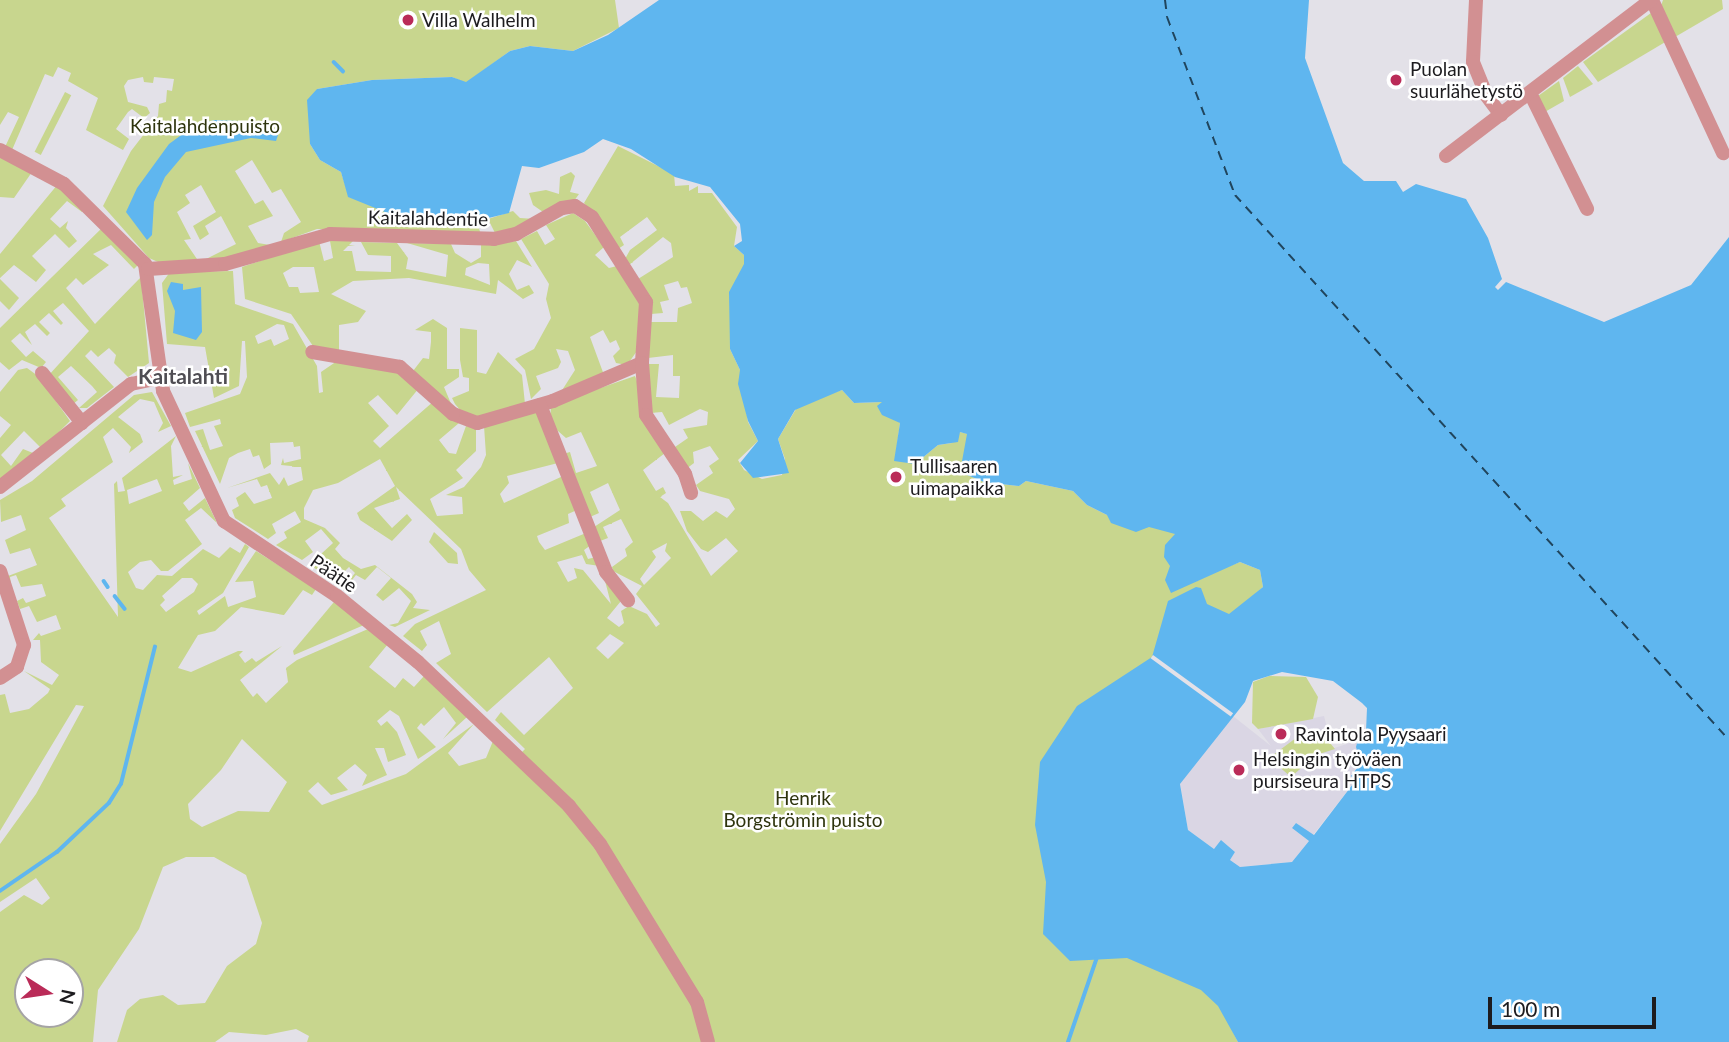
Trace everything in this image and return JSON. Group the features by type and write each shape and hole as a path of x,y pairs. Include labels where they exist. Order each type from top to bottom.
{"street":[{"path":"1476,0 1473,62 1486,95 1501,115"},
{"path":"1446,156 1531,95 1652,0 1723,153"},
{"path":"1531,95 1587,209"},
{"path":"0,150 64,184 148,269"},
{"name":"Kaitalahdentie","path":"148,269 225,264 330,234 494,239 516,234 562,208 575,206 592,217 643,294 646,318 642,363"},
{"name":"Päätie","path":"148,269 160,378 224,521 337,596 411,656 569,806 600,844 704,1017 708,1042"},
{"path":"312,352 400,367 468,422 540,405 642,363 646,415 685,474 691,493"},
{"path":"42,373 82,423"},
{"path":"0,488 131,384 160,378"},
{"path":"540,405 606,572 628,600"},
{"path":"0,571 24,645 17,667 0,678"}],"shaded area":[{"path":"1233,716 1271,746 1258,729 1324,716 1328,731 1297,738 1278,753 1316,754 1356,741 1362,763 1351,775 1356,780 1313,835 1296,823 1292,828 1309,841 1292,862 1240,867 1230,860 1235,852 1222,841 1214,849 1188,830 1180,782"}],"green space":[{"name":"Kaitalahdenpuisto","path":"0,0 615,0 619,28 573,51 530,46 510,51 466,83 452,77 372,80 317,89 310,144 320,160 341,172 349,197 424,222 478,225 481,235 317,229 281,242 284,233 301,222 281,189 272,193 252,160 235,171 255,204 263,200 273,216 248,226 258,243 270,245 221,261 204,260 236,244 221,216 205,226 209,234 200,240 193,226 216,212 201,185 185,195 190,203 177,212 191,239 184,240 199,262 158,262 149,258 103,206 131,151 158,116 159,104 166,102 167,90 172,91 174,79 154,77 153,83 144,82 143,77 128,80 124,86 128,102 147,107 150,113 144,118 132,109 128,112 116,129 129,139 123,150 86,130 98,98 68,81 71,73 58,67 53,77 45,74 12,150 5,147 19,117 8,112 0,125"},
{"path":"1663,0 1722,0 1723,9 1675,37 1661,6"},
{"path":"1651,13 1667,41 1598,82 1583,62"},
{"path":"1578,66 1593,84 1570,97 1563,78"},
{"path":"1559,81 1564,101 1543,113 1538,96"},
{"path":"65,92 71,95 41,155 35,152"},
{"name":"Henrik Borgströmin puisto","path":"618,146 674,174 675,186 689,185 689,191 698,186 698,193 712,193 737,227 734,246 744,255 744,265 730,349 740,370 748,422 758,441 738,460 744,470 762,479 782,475 785,459 778,439 799,404 842,390 854,403 882,402 900,423 895,460 915,464 938,445 952,443 960,432 968,434 961,472 984,482 1019,486 1026,481 1073,491 1087,505 1107,515 1166,529 1176,534 1199,578 1240,562 1260,570 1263,587 1237,610 1146,662 1205,976 1238,1042 307,1042 309,1036 296,1029 266,1035 229,1032 215,1042 117,1042 127,1010 140,999 163,995 178,1005 205,1003 227,966 256,944 262,923 246,875 214,857 186,857 163,867 139,929 98,990 93,1042 0,1042 0,912 24,895 42,905 50,898 36,878 0,902 0,844 36,794 84,706 76,705 0,831 0,695 5,694 10,713 29,709 48,693 50,689 24,671 52,685 59,675 41,662 40,640 33,640 39,633 41,636 61,629 56,615 37,622 29,606 20,609 17,601 23,598 26,603 46,596 42,584 21,587 16,575 10,577 11,585 8,576 37,565 30,548 10,554 5,540 26,530 21,515 1,522 0,500 32,481 134,395 152,392 171,426 158,432 163,423 154,402 140,399 118,417 140,434 143,442 129,453 131,447 113,428 103,437 113,462 61,499 66,506 49,518 118,617 114,484 117,481 118,492 125,491 122,478 176,436 171,446 173,477 183,475 173,480 174,485 192,479 188,463 200,488 183,503 189,511 205,498 217,523 201,508 185,520 202,544 168,571 161,571 151,560 140,562 128,572 136,588 143,590 157,575 172,576 203,549 219,558 230,547 240,553 245,544 249,547 223,593 197,611 199,615 225,596 228,607 256,597 253,581 235,582 256,551 316,589 312,595 303,590 284,615 241,607 215,631 198,635 178,668 191,672 238,651 243,651 239,655 245,663 252,658 256,662 282,646 240,680 253,697 257,693 266,703 288,682 286,668 297,660 368,629 388,644 369,667 395,688 403,678 414,687 424,676 467,717 443,739 456,723 444,707 424,726 421,723 417,728 436,747 418,759 399,716 390,710 377,721 381,726 387,721 397,732 406,755 388,762 384,748 375,748 387,775 362,786 367,775 355,764 337,778 348,790 331,795 318,782 308,791 322,805 406,774 474,724 448,753 459,766 486,758 493,741 514,760 525,749 495,720 501,712 524,735 573,688 549,657 487,712 436,663 451,654 439,621 420,631 427,645 422,651 403,636 415,624 486,590 469,570 461,549 396,487 400,499 374,508 392,528 407,514 412,520 392,541 360,520 357,513 395,486 380,459 338,483 313,490 304,508 304,519 325,528 340,543 335,549 343,558 361,569 375,565 412,594 417,602 413,608 430,610 395,627 389,625 398,623 411,601 399,588 383,601 376,595 391,578 377,567 365,580 356,575 348,585 353,589 350,593 330,578 334,573 347,583 355,573 349,567 345,571 326,562 320,571 309,565 333,543 321,529 305,541 313,552 302,560 276,545 287,538 284,532 301,522 295,511 272,524 276,533 268,539 235,518 232,510 239,506 236,498 245,492 254,504 272,498 267,485 261,487 257,479 227,488 270,473 279,485 284,477 288,486 303,480 301,467 281,465 283,458 284,463 301,459 300,446 294,447 293,442 270,443 271,464 264,469 259,455 253,457 250,449 238,453 229,458 220,484 195,431 203,429 210,450 223,446 214,426 221,424 220,419 190,427 185,413 240,394 247,377 245,341 242,341 239,386 214,398 205,347 167,344 162,283 170,272 233,271 235,304 293,324 317,366 319,393 323,392 321,372 340,359 395,368 419,388 397,415 378,395 368,403 389,426 373,441 380,448 434,401 459,423 439,440 449,453 456,454 466,426 476,428 476,451 456,470 463,478 430,499 437,516 463,514 462,497 446,495 464,487 481,467 486,455 484,426 534,411 539,414 558,463 507,476 509,483 500,494 504,503 563,476 577,510 568,514 569,523 537,536 539,542 545,550 586,533 591,545 584,550 588,559 596,557 600,566 586,564 582,555 557,562 568,582 577,578 574,568 583,570 611,604 604,577 621,601 607,618 619,627 624,623 621,611 629,606 647,614 656,627 660,624 636,594 642,586 613,571 612,567 627,556 625,549 633,542 621,519 603,527 608,538 600,541 594,527 620,510 608,483 590,492 599,513 590,517 563,454 570,452 576,473 597,466 581,432 566,438 550,424 551,405 635,376 665,453 643,470 656,491 663,487 666,493 660,497 668,503 711,576 738,551 726,538 708,552 701,549 687,531 680,511 691,511 703,521 716,511 727,518 735,509 729,499 700,491 696,485 713,473 709,466 719,459 710,446 693,452 694,463 686,469 675,447 688,438 683,429 707,425 708,412 700,409 669,425 662,412 650,413 647,364 659,364 656,397 679,398 680,376 673,376 673,355 648,358 651,322 677,322 678,308 692,303 687,287 681,288 678,281 664,285 669,300 660,302 663,313 651,314 638,279 673,257 671,243 663,237 629,265 625,259 630,250 657,230 647,217 620,237 624,245 618,249 584,203","holes":["277,324 284,325 289,339 274,346 271,339 258,344 255,336","157,479 162,491 129,504 127,490","667,543 665,551 671,558 644,585 640,579 656,557 652,551","182,578 192,578 198,584 194,592 166,612 160,605 165,600 162,596","610,634 624,643 608,659 596,648","242,739 287,782 269,812 238,811 202,827 190,819 188,804 221,770"]},
{"path":"0,157 32,172 14,198 0,197"},
{"path":"571,172 575,176 570,192 579,194 574,201 543,212 533,205 529,193 546,190 559,194 560,177"},
{"path":"58,184 83,209 82,212 67,201 50,219 60,228 68,221 66,228 77,241 69,248 55,234 32,256 46,270 36,282 14,265 0,278 0,254"},
{"path":"513,211 520,218 535,219 496,235 488,219"},
{"path":"573,213 585,221 604,247 595,255 609,268 617,266 640,305 637,351 627,365 616,363 613,356 620,349 616,340 610,343 603,330 590,337 604,375 559,395 575,370 568,351 556,349 561,362 558,368 536,376 541,389 531,399 525,370 515,359 534,349 551,318 546,299 549,284 521,239 537,231 545,245 555,239 546,225"},
{"path":"104,226 138,265 134,269 111,245 93,254 109,265 83,285 76,278 66,288 95,324 141,277 149,363 128,377 114,363 116,355 109,348 98,357 91,350 85,356 114,387 87,408 79,408 97,392 92,386 71,366 58,377 78,400 72,405 48,376 89,331 63,303 53,311 63,323 61,325 49,313 39,322 50,333 47,336 35,324 25,332 32,345 20,333 11,341 26,357 33,351 46,362 41,368 22,360 9,370 0,362 0,328"},
{"path":"319,241 324,261 333,258 330,241 353,241 343,251 352,251 356,271 391,272 391,256 368,255 361,242 397,243 408,258 406,269 446,277 448,255 407,243 451,244 455,253 471,263 481,257 481,245 516,241 532,267 517,260 509,274 517,290 529,285 534,293 523,299 498,280 496,294 409,278 353,281 331,294 366,311 358,322 339,325 339,350 313,346 291,314 245,299 242,267","holes":["478,263 489,264 490,285 465,275 466,268","293,267 314,267 319,292 300,293 298,287 289,287 283,273"]},
{"path":"0,279 19,298 9,310 0,301"},
{"path":"433,319 447,328 447,369 459,369 459,377 444,387 452,406 413,371 423,358 429,359 431,342 431,332 415,330"},
{"path":"460,328 477,330 477,372 486,374 498,352 522,375 525,404 480,419 467,418 455,404 452,398 469,391 469,378 463,377 460,360"},
{"path":"27,368 38,376 70,421 42,449 24,431 1,455 11,466 23,449 33,453 0,480 0,438 11,425 0,416 0,392 18,370"},
{"path":"434,532 457,553 458,564 448,563 429,542"},
{"path":"334,602 364,625 294,655 293,651"},
{"path":"1269,676 1306,677 1318,697 1313,719 1258,729 1252,723 1253,682"},
{"path":"1321,732 1335,749 1316,755 1291,777 1269,758 1296,738"}],"water":[{"path":"659,0 1309,0 1305,58 1343,163 1364,181 1396,181 1403,192 1416,184 1466,199 1488,238 1502,279 1495,287 1498,290 1506,282 1604,322 1691,285 1729,237 1729,1042 1238,1042 1218,1006 1201,990 1127,958 1070,961 1043,934 1046,882 1035,825 1040,762 1077,706 1152,657 1168,601 1196,587 1201,588 1207,604 1229,614 1263,587 1260,570 1240,562 1171,593 1165,580 1170,566 1164,557 1165,545 1175,534 1149,527 1136,532 1111,523 1107,515 1087,505 1073,491 1026,481 1019,486 984,482 960,472 967,434 960,432 958,442 938,445 915,464 894,461 900,423 882,415 877,406 882,402 854,403 842,390 795,410 778,439 789,473 753,478 740,463 758,441 748,421 738,384 740,370 730,349 729,292 744,264 744,255 734,246 742,241 740,224 710,187 675,177 631,149 603,139 584,152 539,168 522,166 509,213 468,223 395,216 348,197 341,172 320,160 310,144 307,100 317,89 372,80 452,77 466,82 510,51 530,46 573,51 608,35","holes":["1282,672 1333,681 1367,708 1366,731 1359,735 1356,747 1361,763 1351,776 1356,780 1314,835 1296,823 1292,828 1309,841 1292,862 1240,867 1230,860 1235,852 1221,840 1214,849 1188,830 1180,784 1245,702 1253,681"]},
{"path":"215,120 260,122 272,126 278,135 276,141 251,138 186,152 165,177 154,202 152,235 147,240 126,212 137,188 169,144 195,125"},
{"path":"171,282 183,284 183,290 201,287 202,332 196,340 173,333 175,311 167,291"}],"pier":[{"path":"1153,655 1233,713 1231,716 1151,658"}],"waterway":[{"path":"334,62 343,71"},
{"path":"104,581 108,587"},
{"path":"115,596 125,609"},
{"path":"0,891 57,852 109,803 121,784 155,647"},
{"path":"1068,1042 1096,960"}],"ferry route":[{"path":"1165,0 1167,17 1235,195 1729,740"}],"place":[{"name":"Villa Walhelm","path":"408,20"},
{"name":"Puolan suurlähetystö","path":"1396,80"},
{"name":"Tullisaaren uimapaikka","path":"896,477"},
{"name":"Ravintola Pyysaari","path":"1281,734"},
{"name":"Helsingin työväen pursiseura HTPS","path":"1239,770"}],"district":[{"name":"Kaitalahti","path":"183,376"}]}
